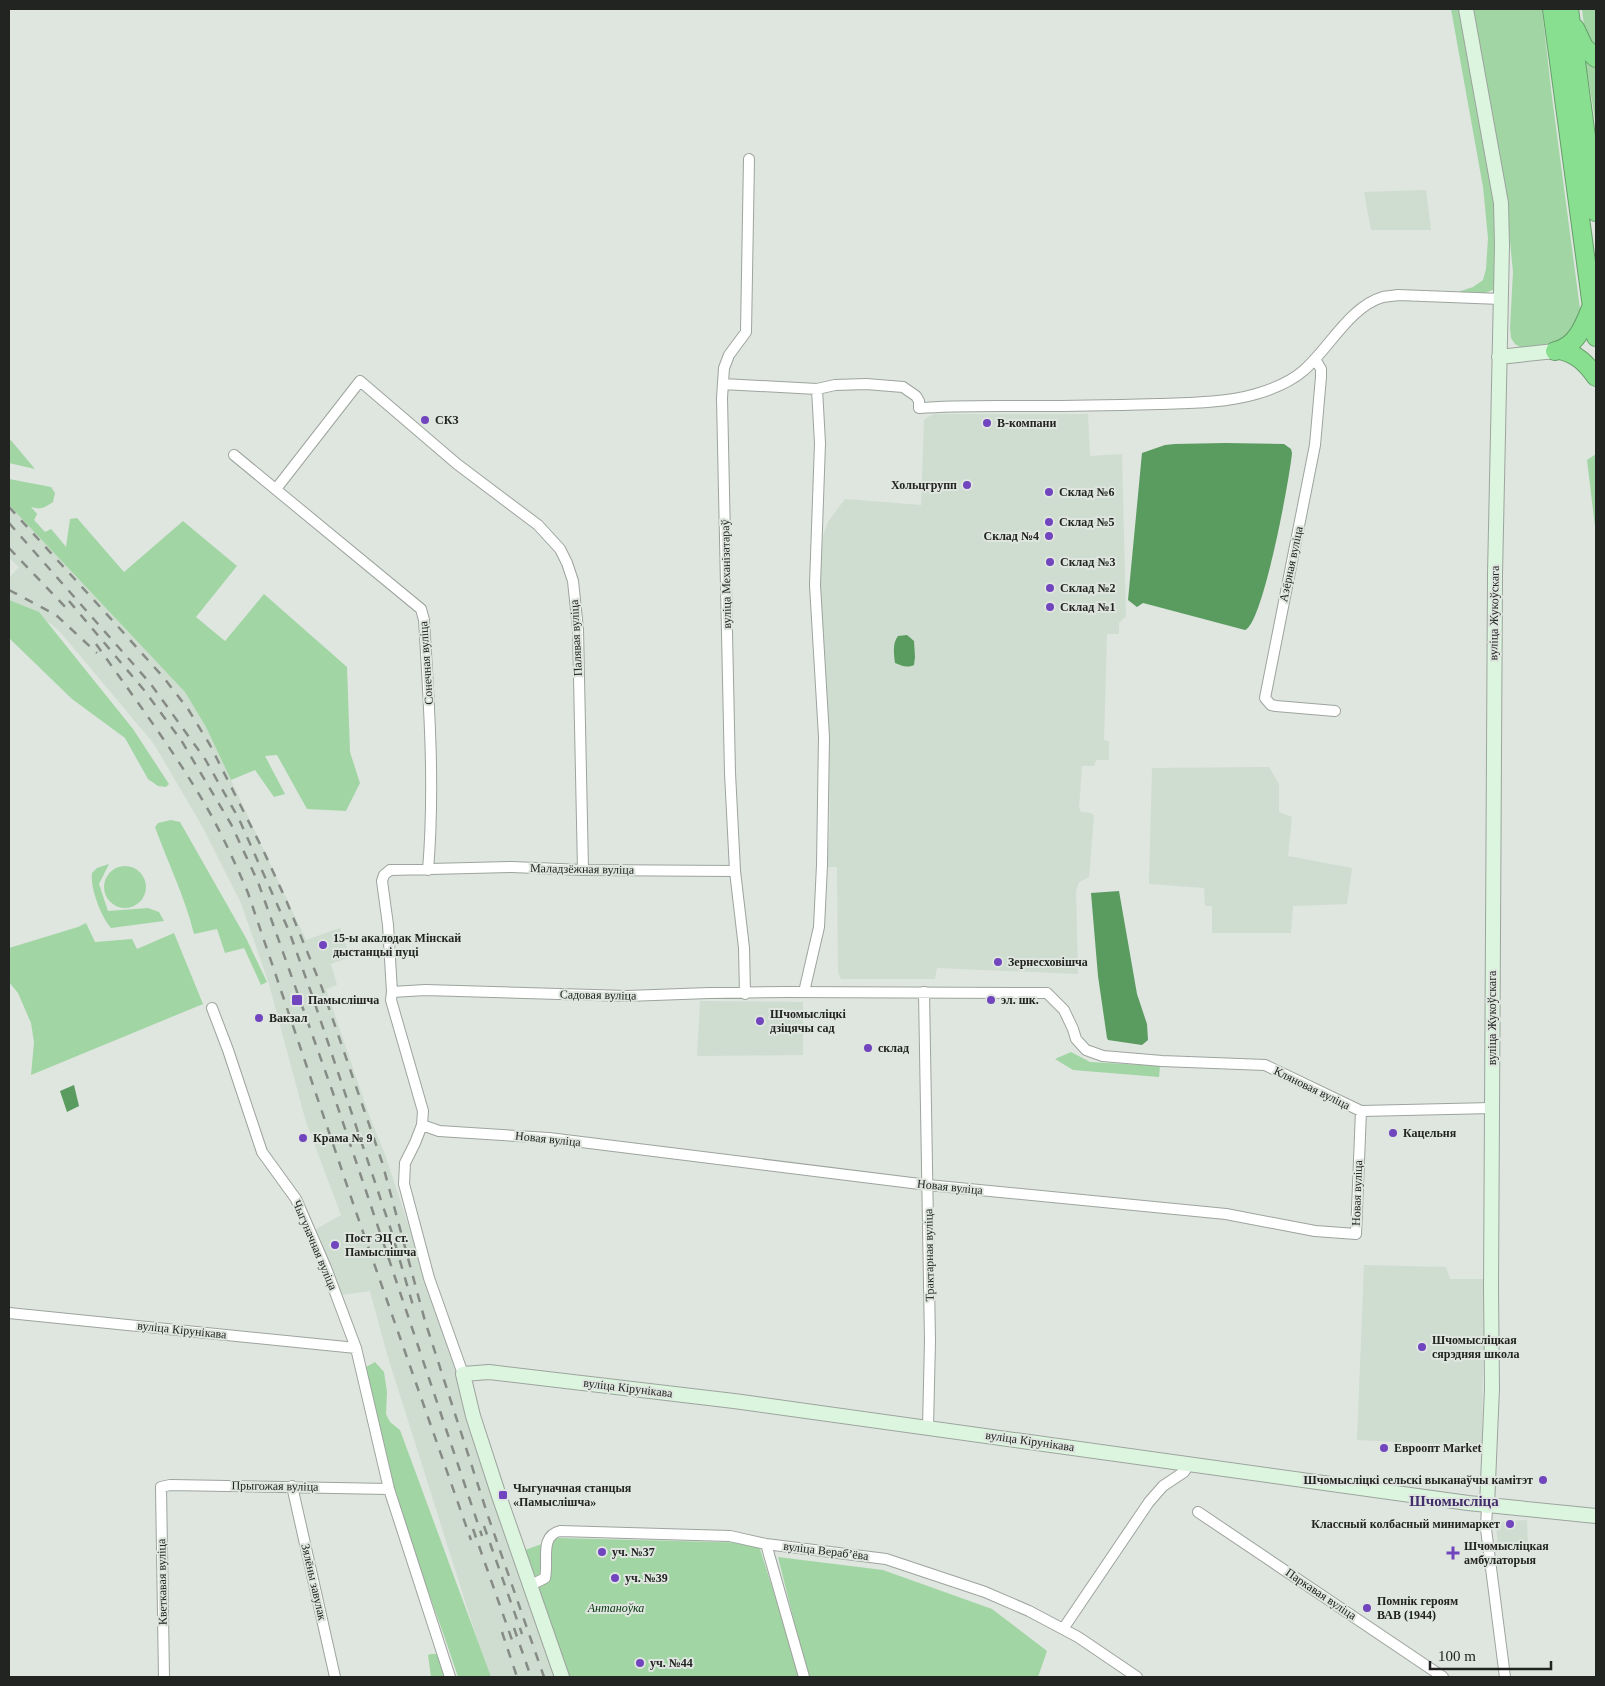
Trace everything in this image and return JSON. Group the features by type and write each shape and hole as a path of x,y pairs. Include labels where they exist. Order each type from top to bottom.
{"highway":[{"path":"1552,9 1596,337"},
{"path":"1570,15 1584,46 1596,58"},
{"path":"1570,15 1596,212"},
{"path":"1558,350 1574,340 1580,333 1592,304"},
{"path":"1558,350 1577,356 1588,365 1596,377"}],"street":[{"name":"вуліца Жукоўскага","path":"1466,9 1501,202 1503,279 1499,357 1494,585 1492,1388 1486,1529 1505,1677"},
{"name":"вуліца Механізатараў","path":"745,994 744,948 735,871 730,754 722,398 724,368 729,355 746,332 749,159"},
{"path":"723,384 818,389 835,385 866,384 903,387 916,396 919,401 919,408 950,406 1098,406 1238,398 1272,389 1290,381 1315,359 1359,312 1369,304 1382,298 1398,295 1501,298"},
{"path":"1499,357 1558,350"},
{"name":"Азёрная вуліца","path":"1315,359 1321,369 1321,377 1315,444 1265,698 1271,705 1276,706 1335,711"},
{"name":"Палявая вуліца","path":"276,489 360,382 457,464 538,525 560,549 572,580 578,629 583,870"},
{"path":"804,992 819,927 822,865 824,737 816,585 820,443 818,389"},
{"name":"Сонечная вуліца","path":"234,455 421,609 424,620 431,736 431,818 428,870"},
{"name":"Маладзёжная вуліца","path":"392,992 388,925 382,881 384,875 390,870 512,867 583,870 735,871"},
{"name":"Садовая вуліца","path":"392,992 426,990 628,996 709,993 924,992"},
{"path":"392,992 391,1000 394,1013 424,1111 416,1143 405,1163 404,1184 429,1278 463,1374 473,1416 529,1586 562,1677"},
{"name":"Кляновая вуліца","path":"924,992 1047,993 1064,1010 1076,1040 1086,1050 1103,1056 1162,1061 1265,1065 1361,1111 1492,1108"},
{"name":"Трактарная вуліца","path":"924,992 930,1341 928,1427"},
{"name":"Чыгуначная вуліца","path":"212,1008 262,1152 296,1199 326,1268 356,1348 389,1488 450,1677"},
{"name":"Новая вуліца","path":"422,1125 439,1130 549,1138 928,1185 1226,1214 1315,1230 1356,1234 1361,1111"},
{"name":"вуліца Кірунікава","path":"9,1313 356,1348"},
{"name":"вуліца Кірунікава","path":"463,1374 489,1372 734,1401 1487,1506 1596,1516"},
{"path":"1063,1629 1149,1502 1163,1486 1184,1472 1187,1463"},
{"name":"Прыгожая вуліца","path":"161,1487 170,1485 389,1488"},
{"name":"Зялёны завулак","path":"292,1486 335,1677"},
{"name":"Кветкавая вуліца","path":"161,1487 164,1677"},
{"name":"Паркавая вуліца","path":"1198,1512 1443,1677"},
{"name":"вуліца Верабʼёва","path":"529,1586 545,1578 546,1541 552,1534 560,1531 717,1535 766,1544 886,1559 985,1592 1029,1611 1063,1629 1137,1677"},
{"path":"766,1544 784,1601 804,1677"}],"shaded area":[{"path":"1426,190 1431,230 1371,230 1364,192"},
{"path":"934,414 1088,414 1090,456 1122,454 1126,616 1119,623 1119,634 1107,634 1104,740 1109,741 1109,760 1096,760 1094,766 1082,766 1079,808 1081,812 1091,813 1094,816 1089,877 1079,882 1076,891 1078,974 937,968 935,979 841,979 838,972 837,867 827,867 830,824 827,691 819,582 823,536 828,522 845,499 921,505 924,420"},
{"path":"1284,444 1291,449 1292,453 1281,518 1267,578 1252,622 1245,630 1143,603 1137,607 1128,600 1142,453 1165,445"},
{"path":"9,481 37,514 34,520 45,532 52,530 187,686 306,940 340,928 350,957 331,964 337,985 326,989 369,1115 386,1157 556,1677 489,1677 387,1354 370,1291 342,1295 316,1229 341,1215 306,1122 269,984 241,903 202,826 154,744 61,633 51,624 9,602 9,578 19,567 9,558"},
{"path":"907,635 914,641 914,665 902,666 895,663 895,642 898,636"},
{"path":"1269,767 1279,784 1279,812 1292,817 1288,856 1352,868 1347,904 1293,906 1291,933 1212,933 1212,906 1205,906 1204,888 1149,884 1152,768"},
{"path":"1119,891 1137,994 1147,1024 1148,1040 1142,1045 1108,1040 1107,1038 1098,976 1091,893"},
{"path":"700,1001 803,1002 803,1055 697,1056"},
{"path":"74,1085 79,1106 67,1112 60,1091"},
{"name":"Шчомысліцкая сярэдняя школа","path":"1364,1265 1446,1267 1450,1279 1484,1279 1482,1446 1357,1440"},
{"path":"1527,1520 1528,1547 1498,1550 1496,1522"}],"green space":[{"path":"1451,9 1461,9 1495,191 1497,288 1483,294 1458,292 1473,287 1483,280 1486,269 1488,238 1483,187"},
{"path":"1472,9 1542,9 1580,309 1576,329 1557,345 1520,347 1511,338 1513,272 1503,174"},
{"path":"1582,9 1596,9 1596,54 1586,41"},
{"path":"1585,58 1596,65 1596,126"},
{"path":"9,438 35,469 9,463"},
{"path":"1596,454 1596,535 1587,460"},
{"path":"9,479 51,487 55,493 53,502 42,508 31,507 37,514 34,520 45,532 51,529 66,547 70,519 77,518 124,572 183,521 237,566 196,617 225,641 264,594 347,667 350,752 360,783 346,811 307,809 277,755 265,756 285,794 274,797 255,770 231,780 206,727 185,692 9,505"},
{"path":"9,600 39,612 133,729 169,784 166,787 158,786 148,779 125,738 72,699 9,638"},
{"path":"171,820 180,822 246,938 267,982 261,985 244,948 225,953 217,929 194,934 181,893 155,827 158,823"},
{"path":"109,864 99,884 108,911 148,908 159,912 164,921 111,928 97,902 92,879 92,873 97,868"},
{"path":"129,866 137,869 143,875 146,887 143,899 137,905 121,908 113,905 107,899 104,883 107,875 113,869"},
{"path":"86,923 95,942 132,939 137,949 174,933 203,1004 31,1075 34,1042 31,1023 18,993 9,982 9,948"},
{"path":"1071,1052 1090,1062 1160,1066 1159,1077 1073,1070 1055,1059"},
{"path":"375,1362 384,1372 387,1392 386,1414 390,1422 400,1430 491,1677 458,1677 404,1524 381,1446 366,1367"},
{"name":"Антаноўка","path":"559,1538 758,1543 801,1677 567,1677 522,1551"},
{"path":"778,1557 883,1570 992,1609 1047,1651 1038,1677 808,1677"},
{"path":"428,1655 439,1656 446,1677 431,1677"}],"railway":[{"path":"9,507 164,678 188,709 210,745 286,900 322,988 382,1162 425,1321 488,1516 544,1677"},
{"path":"9,523 150,683 205,759 239,819 289,931 312,995 391,1230 414,1309"},
{"path":"9,548 71,613"},
{"path":"9,590 56,615 97,653"},
{"path":"69,601 144,690 181,740 231,824 258,882 333,1093 482,1536"},
{"path":"96,644 197,791 224,841 248,893 356,1212 471,1540"},
{"path":"484,1526 522,1634"},
{"path":"473,1529 512,1640"},
{"path":"514,1628 531,1677"},
{"path":"502,1632 517,1677"}],"place":[{"name":"СКЗ","path":"425,420"},
{"name":"В-компани","path":"987,423"},
{"name":"Хольцгрупп","path":"967,485"},
{"name":"Склад №6","path":"1049,492"},
{"name":"Склад №5","path":"1049,522"},
{"name":"Склад №4","path":"1049,536"},
{"name":"Склад №3","path":"1050,562"},
{"name":"Склад №2","path":"1050,588"},
{"name":"Склад №1","path":"1050,607"},
{"name":"15-ы акалодак Мінскай дыстанцыі пуці","path":"323,945"},
{"name":"Зернесховішча","path":"998,962"},
{"name":"Памыслішча","path":"297,1000"},
{"name":"эл. шк.","path":"991,1000"},
{"name":"Вакзал","path":"259,1018"},
{"name":"Шчомысліцкі дзіцячы сад","path":"760,1021"},
{"name":"склад","path":"868,1048"},
{"name":"Кацельня","path":"1393,1133"},
{"name":"Крама № 9","path":"303,1138"},
{"name":"Пост ЭЦ ст. Памыслішча","path":"335,1245"},
{"name":"Шчомысліцкая сярэдняя школа","path":"1422,1347"},
{"name":"Евроопт Market","path":"1384,1448"},
{"name":"Шчомысліцкі сельскі выканаўчы камітэт","path":"1543,1480"},
{"name":"Чыгуначная станцыя «Памыслішча»","path":"503,1495"},
{"name":"Классный колбасный минимаркет","path":"1510,1524"},
{"name":"уч. №37","path":"602,1552"},
{"name":"Шчомысліцкая амбулаторыя","path":"1453,1553"},
{"name":"уч. №39","path":"615,1578"},
{"name":"Помнік героям ВАВ (1944)","path":"1367,1608"},
{"name":"уч. №44","path":"640,1663"}],"district":[{"name":"Шчомысліца","path":"1454,1501"}]}
